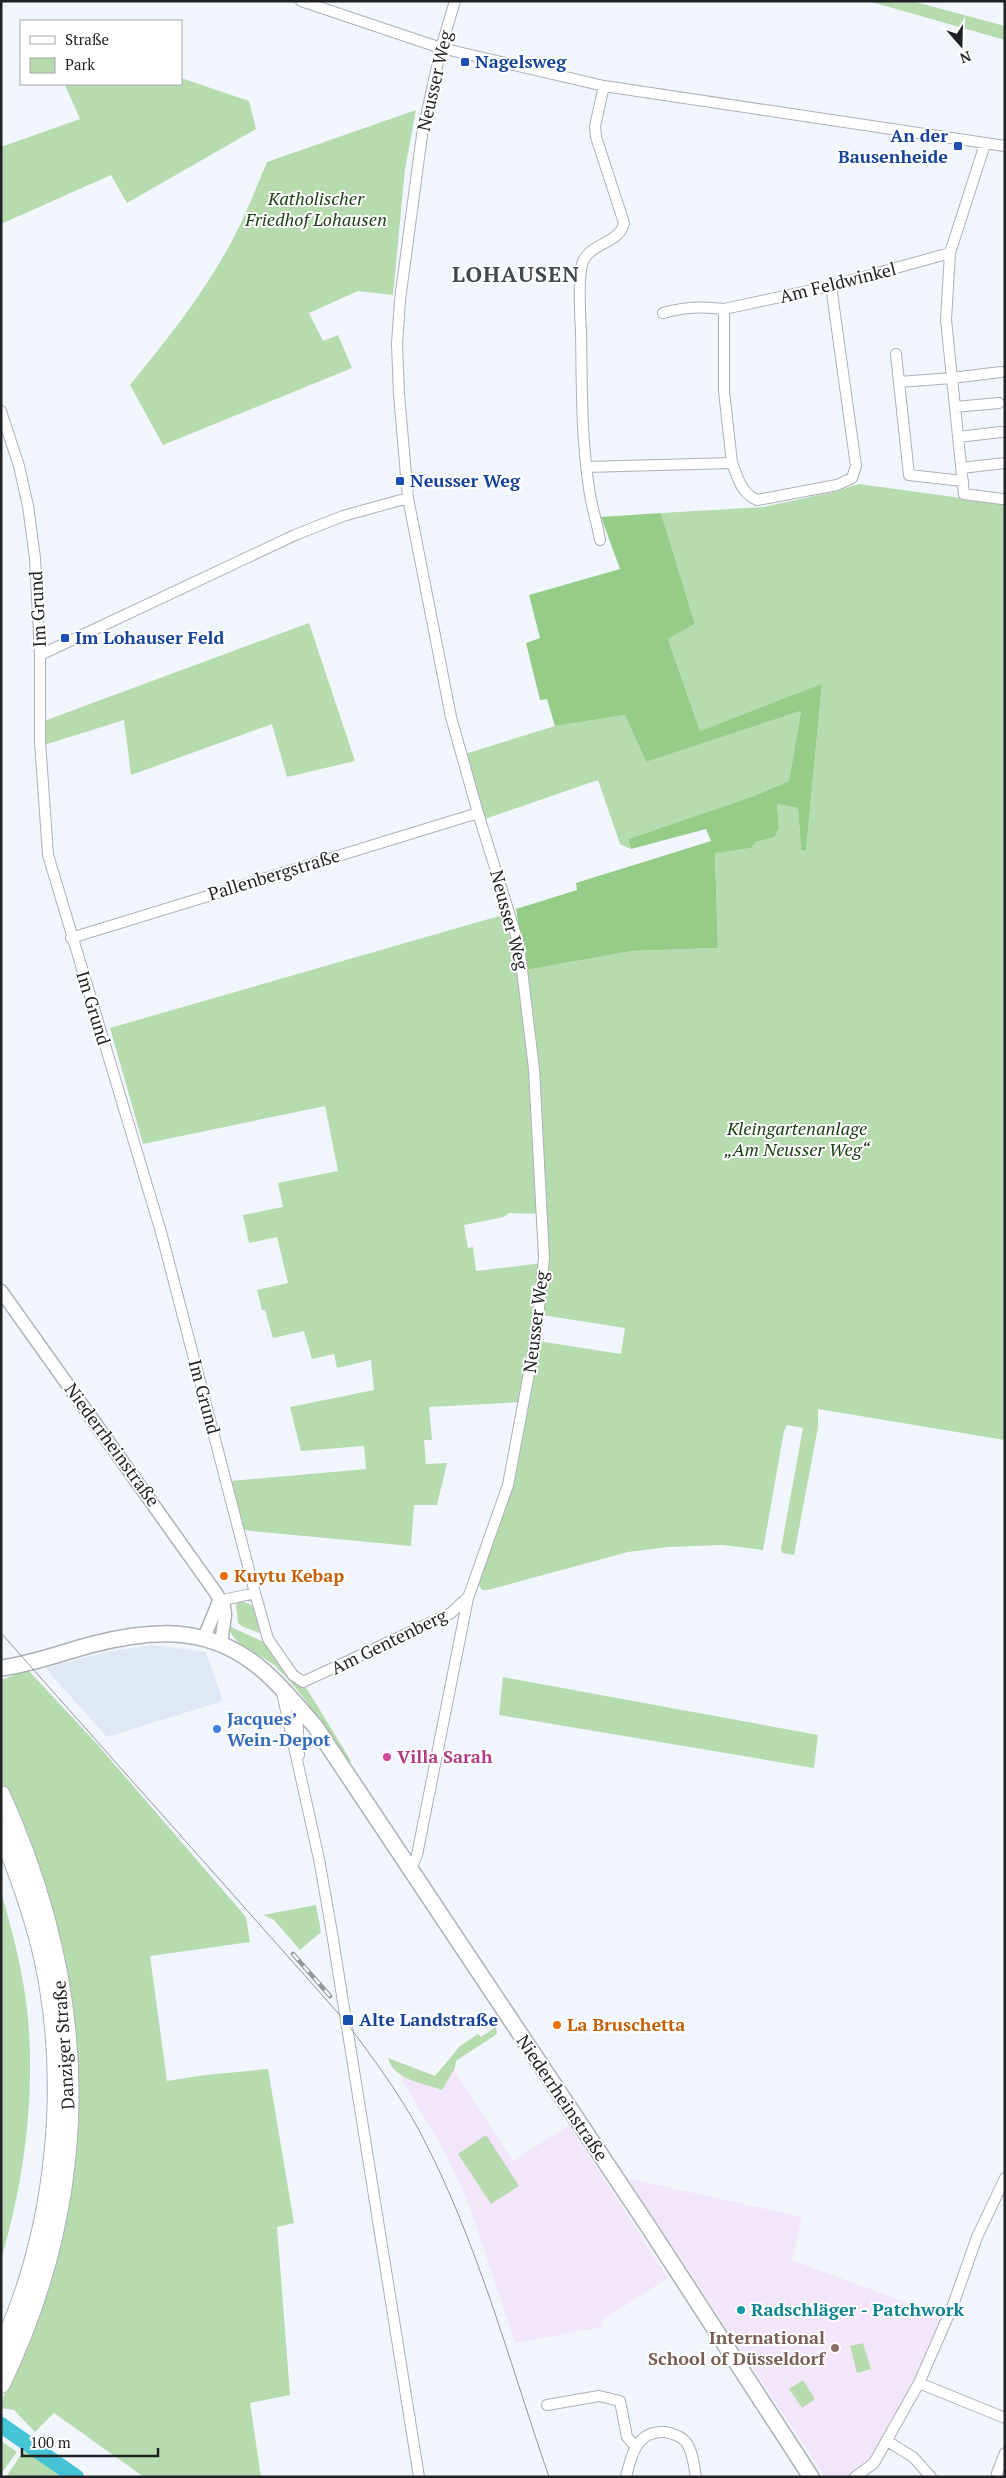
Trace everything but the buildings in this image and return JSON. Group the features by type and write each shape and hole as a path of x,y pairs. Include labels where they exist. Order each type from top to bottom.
{"highway":[{"name":"Danziger Straße","path":"1,1795 37,1886 57,1957 66,2019 70,2082 68,2145 59,2211 46,2273 23,2338 1,2384"},
{"name":"Danziger Straße","path":"1,1831 24,1889 43,1958 52,2020 56,2081 54,2144 45,2208 32,2267 1,2350"}],"main road":[{"path":"1,1673 9,1667 94,1644 152,1633 176,1633 204,1638"},
{"name":"Niederrheinstraße","path":"204,1638 221,1643 253,1663 281,1687 324,1739 812,2477"}],"street":[{"path":"301,1 441,48 604,86 1005,146"},
{"name":"Neusser Weg","path":"411,1869 417,1855 468,1598 508,1485 536,1336 544,1258 534,1069 519,945 478,813 451,717 408,498 399,394 397,344 400,300 422,135 441,48 455,1"},
{"path":"600,540 586,467 581,399 582,264 587,254 620,233 624,223 596,137 595,126 604,86"},
{"path":"985,144 950,253 946,320 964,494 1002,499"},
{"name":"Am Feldwinkel","path":"663,313 684,306 692,309 724,309 831,286 950,253"},
{"path":"724,309 724,391 732,463 743,490 748,496 757,500 837,486 852,478 856,466 831,286"},
{"path":"896,354 909,474 963,480"},
{"path":"899,382 1001,372"},
{"path":"955,407 998,403"},
{"name":"Im Grund","path":"1,412 19,466 28,506 35,558 40,656 40,741 48,855 71,938 161,1232 255,1593"},
{"path":"958,437 1001,432"},
{"path":"586,467 732,463"},
{"path":"961,468 1005,463"},
{"path":"40,656 295,536 343,516 408,498"},
{"name":"Pallenbergstraße","path":"71,938 478,813"},
{"name":"Niederrheinstraße","path":"1,1291 176,1535 224,1607 225,1615 221,1643"},
{"path":"204,1638 219,1601 255,1593"},
{"name":"Am Gentenberg","path":"255,1593 268,1639 292,1675 300,1681 306,1681 451,1613 468,1598"},
{"path":"281,1687 332,1934 419,2477"},
{"path":"297,1706 300,1749 297,1764"},
{"path":"300,1749 303,1744 324,1739"},
{"path":"855,2477 874,2463 919,2383 954,2305 977,2237 1005,2178"},
{"path":"919,2383 1005,2418"},
{"path":"547,2405 599,2396 620,2401 627,2437 635,2446"},
{"path":"626,2477 631,2453 635,2446 640,2440 657,2432 668,2432 686,2442 691,2453 696,2477"},
{"path":"887,2441 913,2457 931,2477"},
{"path":"997,2473 1005,2453"}],"shaded area":[{"path":"152,1645 206,1652 223,1701 107,1737 45,1668 111,1651"},
{"name":"International School of Düsseldorf","path":"454,2070 513,2161 569,2125 668,2278 604,2319 603,2327 515,2343 469,2205 445,2152 399,2075 442,2090"},
{"name":"International School of Düsseldorf","path":"627,2178 802,2217 792,2260 943,2316 916,2380 873,2460 848,2477 825,2477"}],"green space":[{"path":"868,1 912,1 1005,26 1005,40"},
{"path":"182,78 249,101 256,129 127,203 111,175 1,224 1,147 80,119 65,85 182,85"},
{"name":"Katholischer Friedhof Lohausen","path":"416,110 405,169 393,295 358,291 309,313 323,341 338,335 352,368 163,445 130,385 175,328 217,267 240,225 267,162"},
{"name":"Kleingartenanlage „Am Neusser Weg“","path":"859,484 1005,504 1005,1440 818,1409 818,1427 794,1555 782,1553 781,1549 803,1428 787,1425 784,1431 763,1550 723,1545 668,1547 628,1552 488,1590 482,1590 477,1582 512,1485 538,1341 621,1354 625,1328 542,1315 526,970 632,951 718,948 715,852 751,848 756,842 775,837 779,828 777,804 798,808 801,850 806,851 822,685 700,731 668,639 695,624 661,513 763,507 833,492"},
{"path":"661,513 695,624 668,639 700,731 822,684 806,851 801,850 798,808 777,804 779,828 775,837 756,842 751,848 715,853 718,948 632,951 526,970 516,909 577,890 576,883 711,841 706,829 631,849 628,839 751,797 789,781 801,711 646,762 625,715 555,726 547,699 540,700 526,643 540,638 529,595 620,569 601,517"},
{"path":"309,623 355,761 287,777 272,724 131,775 124,720 44,745 44,721"},
{"path":"801,711 789,781 751,797 628,839 631,849 620,844 598,780 485,819 465,754 555,726 625,715 646,762"},
{"path":"506,914 516,950 528,1025 535,1101 540,1214 509,1213 504,1217 464,1225 468,1248 473,1247 476,1271 543,1263 523,1402 429,1407 432,1440 424,1440 426,1464 447,1463 437,1505 414,1505 411,1546 242,1530 230,1481 366,1469 364,1446 301,1451 290,1407 374,1390 371,1360 337,1368 334,1354 312,1359 304,1331 273,1338 265,1310 262,1310 257,1290 288,1283 277,1237 249,1243 243,1215 283,1207 278,1183 338,1171 325,1106 143,1144 110,1028"},
{"path":"242,1601 254,1606 260,1633 243,1627 238,1623 236,1603"},
{"path":"229,1626 266,1643 287,1677 307,1689 351,1761 349,1763 295,1687 274,1665 240,1644 231,1633"},
{"path":"28,1670 97,1744 246,1917 250,1942 150,1956 167,2081 268,2069 294,2223 277,2227 290,2395 250,2403 261,2477 144,2477 54,2413 35,2432 14,2410 1,2408 1,2402 20,2363 62,2240 73,2173 75,2099 6,1792 1,1779 1,1680"},
{"path":"503,1677 818,1735 814,1768 499,1715"},
{"path":"1,1892 24,1986 30,2048 30,2078 26,2140 16,2200 1,2259"},
{"path":"316,1905 321,1932 300,1950 274,1920 263,1915"},
{"path":"496,2027 497,2034 456,2061 455,2068 442,2090 418,2083 403,2076 391,2065 388,2058 435,2076 460,2046 478,2034 481,2037"},
{"path":"486,2135 519,2186 491,2204 458,2154"},
{"path":"863,2343 871,2369 857,2373 850,2346"},
{"path":"803,2380 815,2399 802,2408 789,2389"},
{"path":"1,2441 17,2452 1,2474"},
{"path":"27,2446 71,2477 6,2477"}],"waterway":[{"path":"1,2425 76,2477"}],"tram line":[{"path":"1,1633 346,2022 376,2062 420,2132 459,2215 491,2302 549,2477"}],"railway":[{"path":"293,1954 330,1996"}],"place":[{"name":"Nagelsweg","path":"465,62"},
{"name":"An der Bausenheide","path":"958,146"},
{"name":"Neusser Weg","path":"400,481"},
{"name":"Im Lohauser Feld","path":"65,638"},
{"name":"Kuytu Kebap","path":"224,1576"},
{"name":"Jacques’ Wein-Depot","path":"217,1729"},
{"name":"Villa Sarah","path":"387,1757"},
{"name":"Alte Landstraße","path":"348,2020"},
{"name":"La Bruschetta","path":"557,2025"},
{"name":"Radschläger - Patchwork","path":"741,2310"},
{"name":"International School of Düsseldorf","path":"835,2348"}],"district":[{"name":"LOHAUSEN","path":"516,274"}]}
